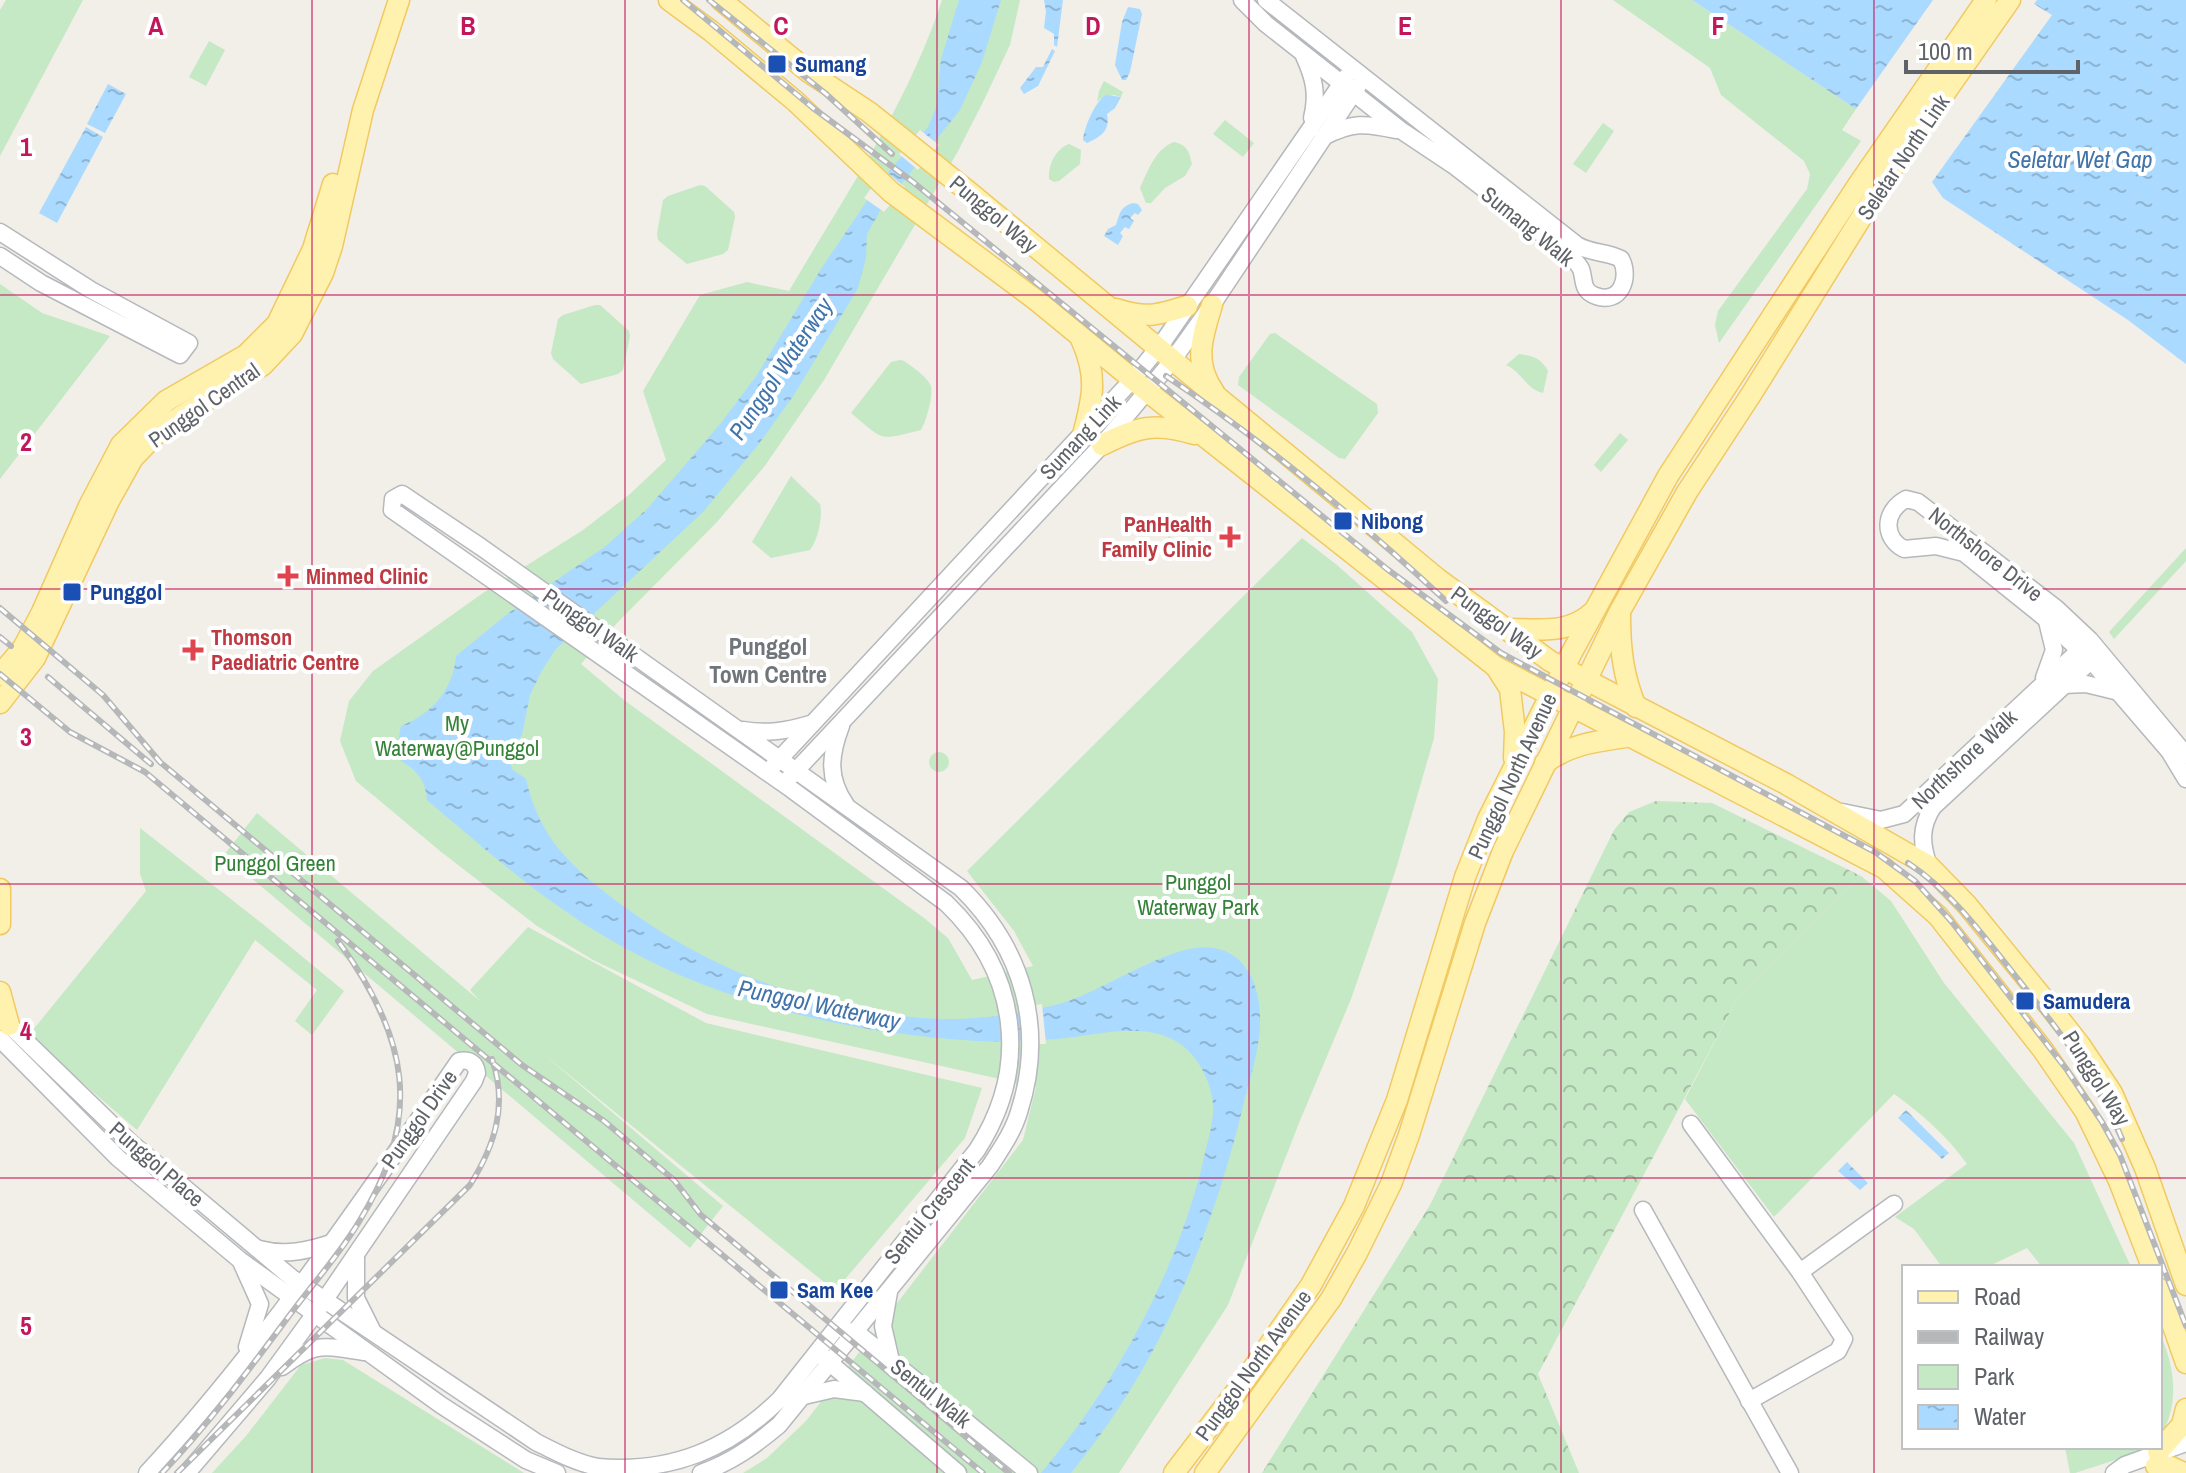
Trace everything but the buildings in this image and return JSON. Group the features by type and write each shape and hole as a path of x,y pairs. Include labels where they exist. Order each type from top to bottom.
{"main road":[{"name":"Punggol Central","path":"0,675 23,648 42,612 89,506 121,445 166,401 246,355 277,324 313,249 329,199 357,83 384,0"},
{"name":"Punggol Central","path":"0,703 35,658 109,501 133,458 162,428 263,365 297,326 323,273 332,246 363,110 399,0"},
{"name":"Punggol Way","path":"669,0 795,101 891,192 1080,335 1496,667 1884,868 1938,916 2043,1050 2085,1111 2119,1181 2151,1265"},
{"name":"Punggol Way","path":"721,0 810,73 869,112 969,192 1109,306 1222,404 1438,579 1507,629 1564,669 1835,811 1929,866 1967,905 2047,1003 2112,1093 2145,1168 2186,1285"},
{"name":"Seletar North Link","path":"1858,185 1986,0"},
{"name":"Seletar North Link","path":"1850,236 1889,173 2010,0"},
{"name":"Punggol North Avenue","path":"1174,1473 1245,1380 1311,1285 1354,1206 1397,1100 1465,877 1514,766 1668,476 1858,185"},
{"name":"Punggol North Avenue","path":"1205,1473 1331,1299 1357,1253 1391,1184 1409,1135 1475,923 1503,851 1585,680 1687,492 1850,236"},
{"path":"1212,305 1200,344 1200,356 1206,381 1222,404"},
{"path":"1109,306 1142,316 1162,315 1187,306"},
{"path":"1080,335 1089,355 1094,384 1083,435"},
{"path":"1102,445 1132,429 1152,426 1175,428 1205,437"},
{"path":"1507,629 1557,629 1581,624 1598,608"},
{"path":"1620,611 1623,669 1636,707"},
{"path":"1496,667 1510,689 1515,732 1514,766"},
{"path":"1545,764 1558,753 1579,744 1632,736"},
{"path":"0,889 0,931"},
{"path":"0,992 3,1027"},
{"path":"2162,1295 2186,1363"},
{"path":"2184,1473 2157,1459 2182,1425 2186,1409"}],"street":[{"name":"Sumang Walk","path":"1242,0 1266,24 1302,52 1353,81 1444,138 1577,245 1591,253 1606,253 1621,259 1626,278 1622,288 1607,297 1590,293 1584,287 1580,267 1568,254 1453,165 1402,131 1353,81 1266,0"},
{"path":"1302,52 1315,88 1314,135 1356,124 1402,131"},
{"name":"Sumang Link","path":"1164,355 1187,306 1353,81"},
{"name":"Sumang Link","path":"790,778 1102,445 1140,385 1212,305 1314,135"},
{"path":"0,232 184,349 41,283 0,256"},
{"name":"Sumang Link","path":"773,766 1083,435 1140,385"},
{"name":"Punggol Walk","path":"402,494 481,547 737,729 773,766 639,684 392,510 393,499 402,494"},
{"name":"Northshore Drive","path":"2177,750 2119,692 2091,650 2046,619 1964,553 1936,546 1914,550 1901,548 1887,528 1892,511 1906,499 1918,502 2056,608 2177,750 2186,779"},
{"name":"Northshore Walk","path":"2040,687 2054,650 2046,619"},
{"name":"Northshore Walk","path":"1929,866 1922,831 1933,807 2063,685 2091,650"},
{"name":"Northshore Walk","path":"1835,811 1881,820 1904,814 2040,687 2091,650"},
{"path":"2063,685 2086,684 2119,692"},
{"path":"845,717 830,767 838,794 850,810"},
{"path":"737,729 762,733 791,730 814,723"},
{"name":"Sentul Crescent","path":"319,1308 373,1332 536,1442 568,1458 598,1467 673,1465 702,1456 743,1433 780,1399 977,1150 1004,1097 1010,1057 1010,1021 996,972 985,949 964,920 773,766"},
{"name":"Sentul Crescent","path":"701,1473 751,1449 779,1425 804,1396 990,1166 1013,1129 1027,1081 1030,1043 1028,1016 1016,965 1002,938 981,909 961,888 850,810 790,778"},
{"name":"Punggol Place","path":"3,1027 130,1142 257,1249 297,1292"},
{"name":"Punggol Place","path":"3,1027 118,1158 240,1260 319,1308"},
{"name":"Punggol Drive","path":"147,1473 185,1432 297,1292 459,1061 469,1061 477,1073 474,1081 356,1256 268,1378 187,1473"},
{"path":"1691,1124 1800,1272 1841,1345 1749,1401"},
{"path":"1800,1272 1894,1204"},
{"path":"1643,1210 1790,1473"},
{"path":"257,1249 277,1254 300,1252 335,1241"},
{"path":"356,1256 356,1298 373,1332"},
{"path":"240,1260 260,1304 244,1356"},
{"path":"890,1291 883,1326 891,1361"},
{"path":"319,1308 368,1353 441,1405 526,1460 557,1473"},
{"path":"828,1336 855,1331"},
{"name":"Sentul Walk","path":"855,1331 1029,1473"},
{"path":"268,1378 302,1351 312,1347 368,1353"},
{"name":"Sentul Walk","path":"816,1351 958,1473"},
{"path":"804,1396 834,1389 866,1393"},
{"path":"2133,1473 2186,1443"},
{"path":"2114,1473 2125,1465 2186,1455"}],"green space":[{"path":"6,0 83,0 0,156 0,10"},
{"path":"942,0 1020,0 1010,45 957,153 824,380 764,467 717,522 581,664 624,700 924,918 948,938 972,980 1033,966 1014,931 967,871 1302,538 1412,632 1438,679 1434,738 1396,869 1351,999 1228,1305 1119,1473 743,1473 767,1458 806,1421 1023,1140 1036,1087 707,1014 593,960 537,926 356,781 340,741 349,701 373,671 483,593 583,530 630,494 666,460 643,391 700,295 747,282 789,291 893,113 928,39"},
{"path":"1613,0 1692,0 1856,109 1842,130 1861,141 1719,343 1715,325 1718,311 1807,189 1810,174 1804,161 1721,95 1710,68"},
{"path":"209,41 225,50 206,86 189,77"},
{"path":"1104,81 1123,92 1121,97 1114,95 1097,102"},
{"path":"1225,120 1254,143 1243,157 1213,134"},
{"path":"1603,123 1614,131 1586,173 1573,164"},
{"path":"1174,142 1187,149 1192,164 1185,176 1165,188 1151,203 1146,203 1140,188 1157,155"},
{"path":"1069,144 1081,150 1080,164 1054,182 1049,179 1051,163 1060,149"},
{"path":"700,185 734,212 735,217 728,250 687,264 658,240 657,234 663,200"},
{"path":"0,284 42,313 110,336 0,479"},
{"path":"600,305 629,331 630,336 623,370 581,384 553,359 551,353 558,319"},
{"path":"1275,333 1377,404 1378,413 1345,459 1339,458 1238,385 1239,377 1270,334"},
{"path":"1519,354 1536,358 1548,371 1543,393 1532,388 1506,365"},
{"path":"900,360 918,371 930,384 929,407 921,430 882,436 851,413 891,362"},
{"path":"1620,433 1628,440 1601,472 1594,465"},
{"path":"791,476 820,504 819,528 810,550 771,558 752,542"},
{"path":"1169,536 1185,547 1180,558 1171,556 1165,541"},
{"path":"2186,548 2186,561 2114,639 2109,632"},
{"path":"939,752 946,755 949,762 946,769 939,772 932,769 929,762 932,755"},
{"path":"1656,801 1712,803 1861,876 1736,1001 1538,1374 1579,1473 1262,1473 1430,1205 1614,830 1629,812"},
{"name":"Punggol Green","path":"257,813 480,1001 470,990 528,927 706,1023 982,1088 965,1138 835,1291 541,1052 723,1206 690,1248 224,855"},
{"path":"140,828 344,991 312,1035 295,1021 317,990 255,940 137,1130 28,1036 146,891 140,874"},
{"path":"1861,876 1891,901 1944,983 2074,1143 2130,1265 2040,1265 2027,1248 1991,1265 1941,1265 1914,1229 1895,1217 1967,1164 1934,1126 1894,1094 1774,1217 1685,1099 1736,1001"},
{"path":"2162,1339 2173,1386 2171,1412 2162,1433"},
{"path":"325,1358 343,1360 524,1473 212,1473 246,1436 301,1365"},
{"path":"2065,1449 2146,1449 2075,1473 2070,1473"}],"water":[{"name":"Punggol Waterway","path":"959,0 1001,0 982,62 960,110 880,211 867,234 866,258 858,288 794,395 703,512 555,650 530,695 522,735 510,749 509,760 512,769 526,779 539,818 549,835 572,864 602,890 692,950 731,969 813,999 898,1016 941,1019 983,1017 1024,1012 1070,1001 1155,960 1196,948 1225,951 1243,964 1257,993 1259,1037 1237,1128 1210,1218 1188,1276 1152,1352 1120,1406 1071,1473 1041,1473 1093,1404 1140,1326 1160,1286 1192,1203 1213,1111 1206,1078 1192,1055 1179,1043 1151,1032 1119,1031 1057,1039 978,1041 883,1031 788,1012 695,981 609,939 515,874 427,800 420,777 401,761 398,743 401,726 431,708 445,690 456,656 506,615 606,546 648,508 721,423 757,375 821,269 881,180 928,127 937,105 941,59"},
{"path":"1044,0 1063,0 1057,47 1054,45 1054,34 1044,28"},
{"path":"1692,0 1933,0 1856,109"},
{"name":"Seletar Wet Gap","path":"2037,0 2186,0 2186,364 2128,320 1943,198 1932,182 2052,15 2034,4"},
{"path":"1128,7 1140,9 1142,14 1130,72 1126,80 1122,80 1115,65 1122,22"},
{"path":"1052,49 1055,51 1038,86 1024,94 1020,88 1036,67 1043,67"},
{"path":"108,84 126,94 105,133 87,124"},
{"path":"1106,95 1121,97 1107,114 1104,132 1087,143 1083,140 1088,122"},
{"path":"86,127 103,137 57,223 39,213"},
{"path":"1133,203 1142,210 1130,218 1134,221 1129,229 1125,227 1120,233 1123,236 1118,245 1104,236 1108,229 1116,225 1123,209"},
{"path":"1906,1110 1949,1153 1942,1159 1898,1118"},
{"path":"1847,1162 1868,1183 1860,1190 1838,1171"}],"pier":[{"path":"920,130 939,145 918,170 899,154"},
{"path":"884,170 905,187 884,212 864,198"},
{"path":"1042,1004 1046,1044 1023,1044 1019,1008"}],"railway":[{"path":"683,0 813,108 913,182 1387,569 1501,653 1875,852 1915,881 1951,921 2067,1070 2102,1122 2120,1155 2186,1326"},
{"path":"709,0 825,93 892,154"},
{"path":"1166,376 1310,483 1446,601"},
{"path":"0,608 103,695 160,762 522,1065 604,1121 674,1180 701,1215 1009,1473"},
{"path":"0,637 11,646"},
{"path":"0,674 70,732 145,772 983,1473"},
{"path":"48,677 151,764"},
{"path":"1908,863 1963,912 2042,1009 2086,1071 2122,1139"},
{"path":"162,1473 198,1434 345,1243 380,1182 393,1146 400,1111 399,1077 393,1044 362,976 338,941"},
{"path":"177,1473 470,1185 492,1140 499,1109 497,1076 492,1059"}],"place":[{"name":"Sumang","path":"777,64"},
{"name":"Nibong","path":"1343,521"},
{"name":"PanHealth Family Clinic","path":"1230,537"},
{"name":"Minmed Clinic","path":"288,576"},
{"name":"Punggol","path":"72,592"},
{"name":"Thomson Paediatric Centre","path":"193,650"},
{"name":"Samudera","path":"2025,1001"},
{"name":"Sam Kee","path":"779,1290"}],"district":[{"name":"Punggol Town Centre","path":"768,661"}],"park label":[{"name":"My Waterway@Punggol","path":"457,736"},
{"name":"Punggol Waterway Park","path":"1198,894"}]}
